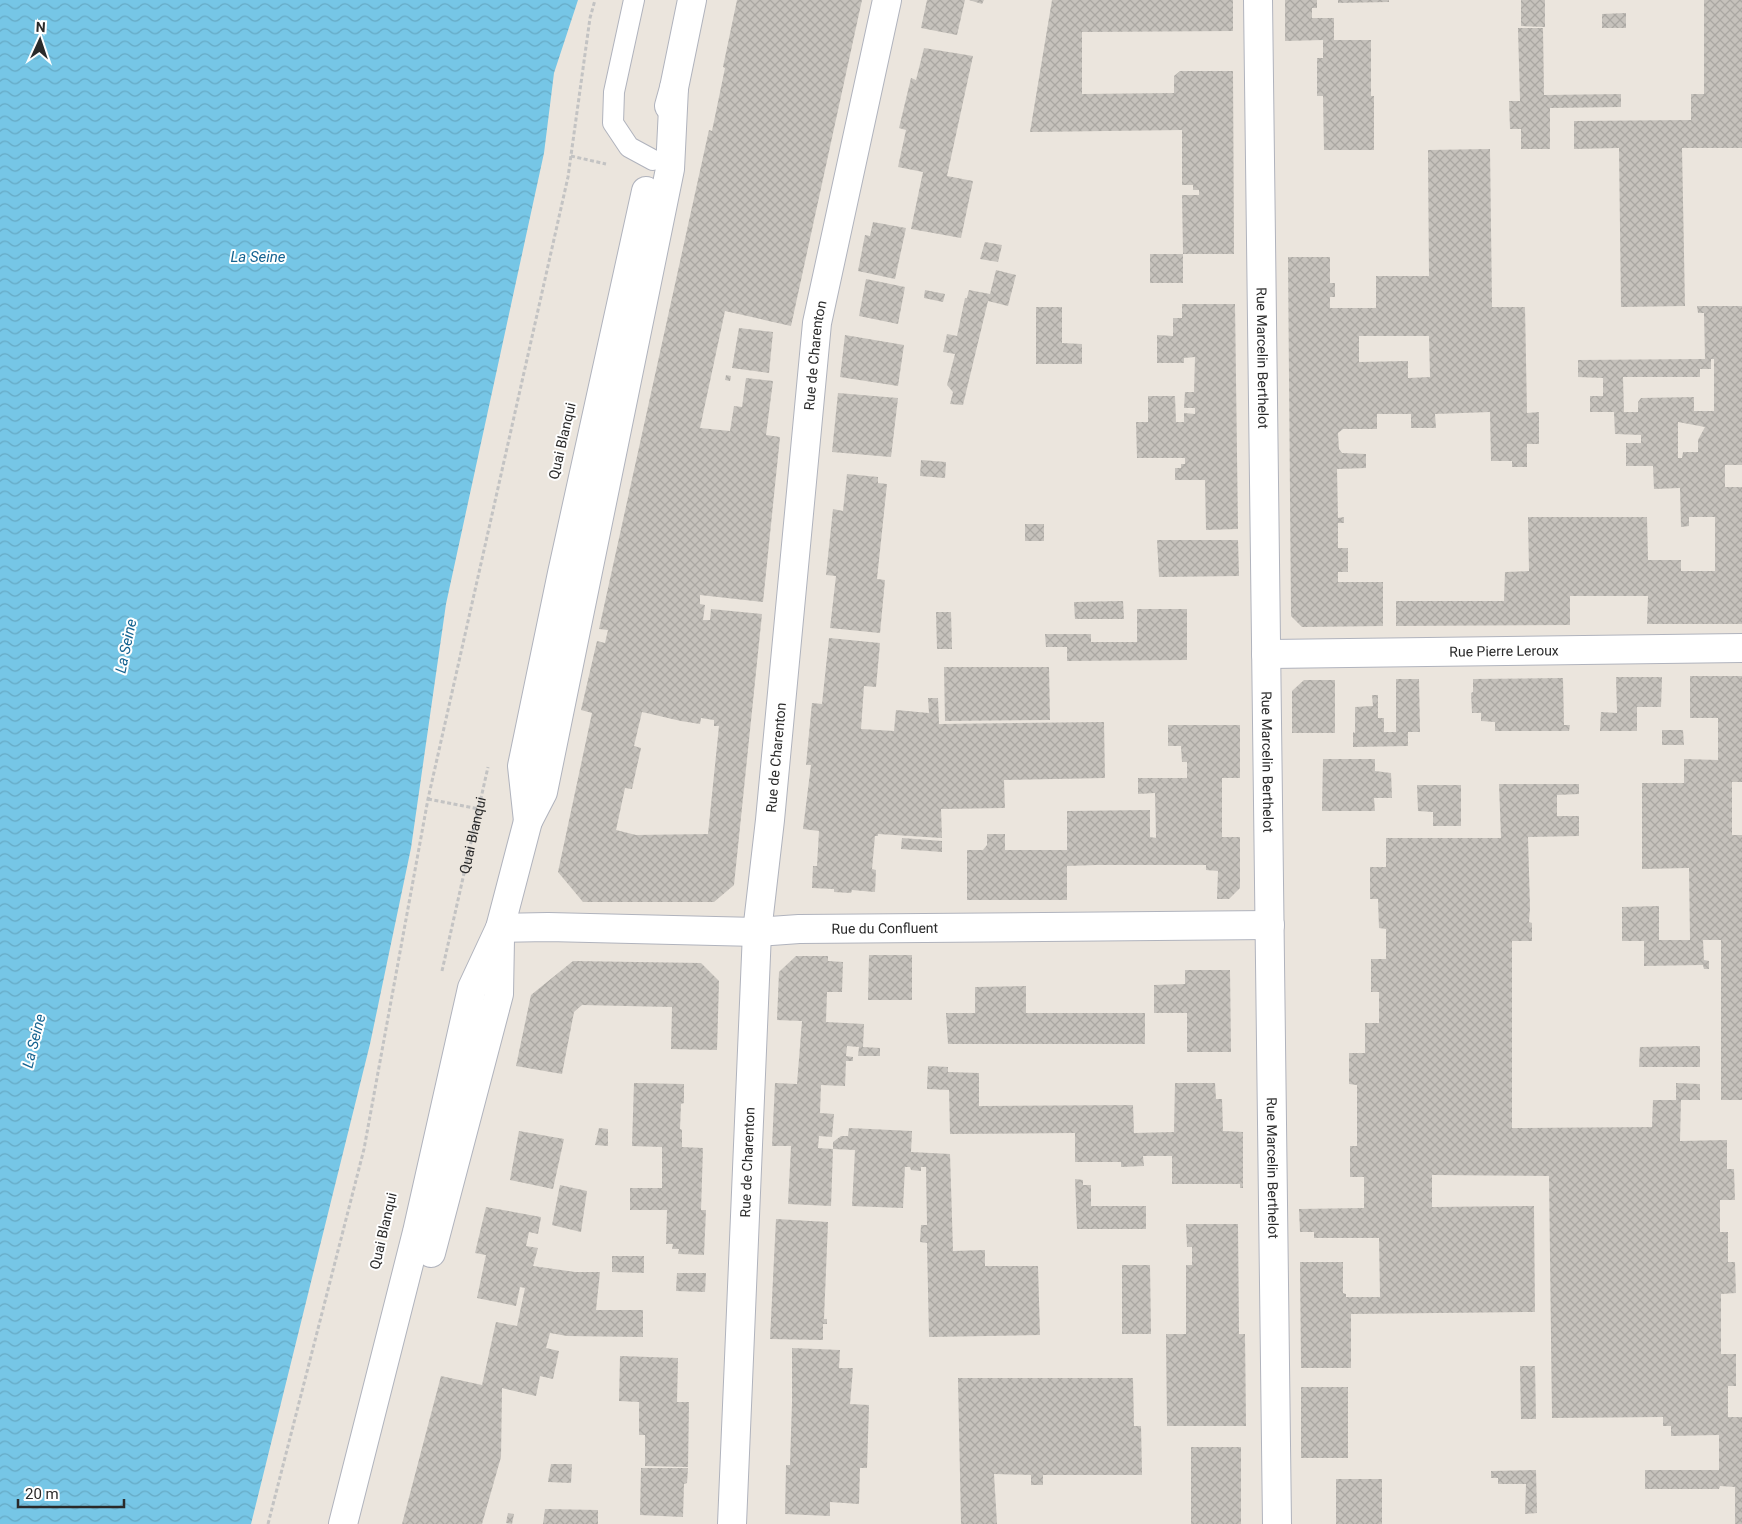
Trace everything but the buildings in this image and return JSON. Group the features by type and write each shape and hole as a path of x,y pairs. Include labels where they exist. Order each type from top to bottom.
{"street":[{"name":"Quai Blanqui","path":"528,821 522,766 562,573 653,160 674,88 692,0"},
{"name":"Rue de Charenton","path":"732,1524 757,932 771,811 817,323 887,0"},
{"name":"Rue Marcelin Berthelot","path":"1258,0 1277,1524"},
{"name":"Quai Blanqui","path":"343,1524 417,1232 472,988 500,928 528,821 543,792 670,169 674,88"},
{"name":"Rue Pierre Leroux","path":"1266,654 1742,648"},
{"name":"Rue du Confluent","path":"500,928 757,932 799,929 1270,924"},
{"name":"Quai Blanqui","path":"362,1524 499,994 500,928"}],"lane":[{"path":"634,0 614,92 613,123 629,147 653,160"}],"path":[{"path":"268,1524 364,1149 428,799 568,177 590,18 595,0"},
{"path":"571,156 624,168 629,147"},
{"name":"Quai Blanqui","path":"440,981 490,760"},
{"path":"428,799 479,809"}],"water":[{"name":"La Seine","path":"0,0 578,0 554,73 544,153 446,604 411,848 370,1044 251,1524 0,1524"}]}
